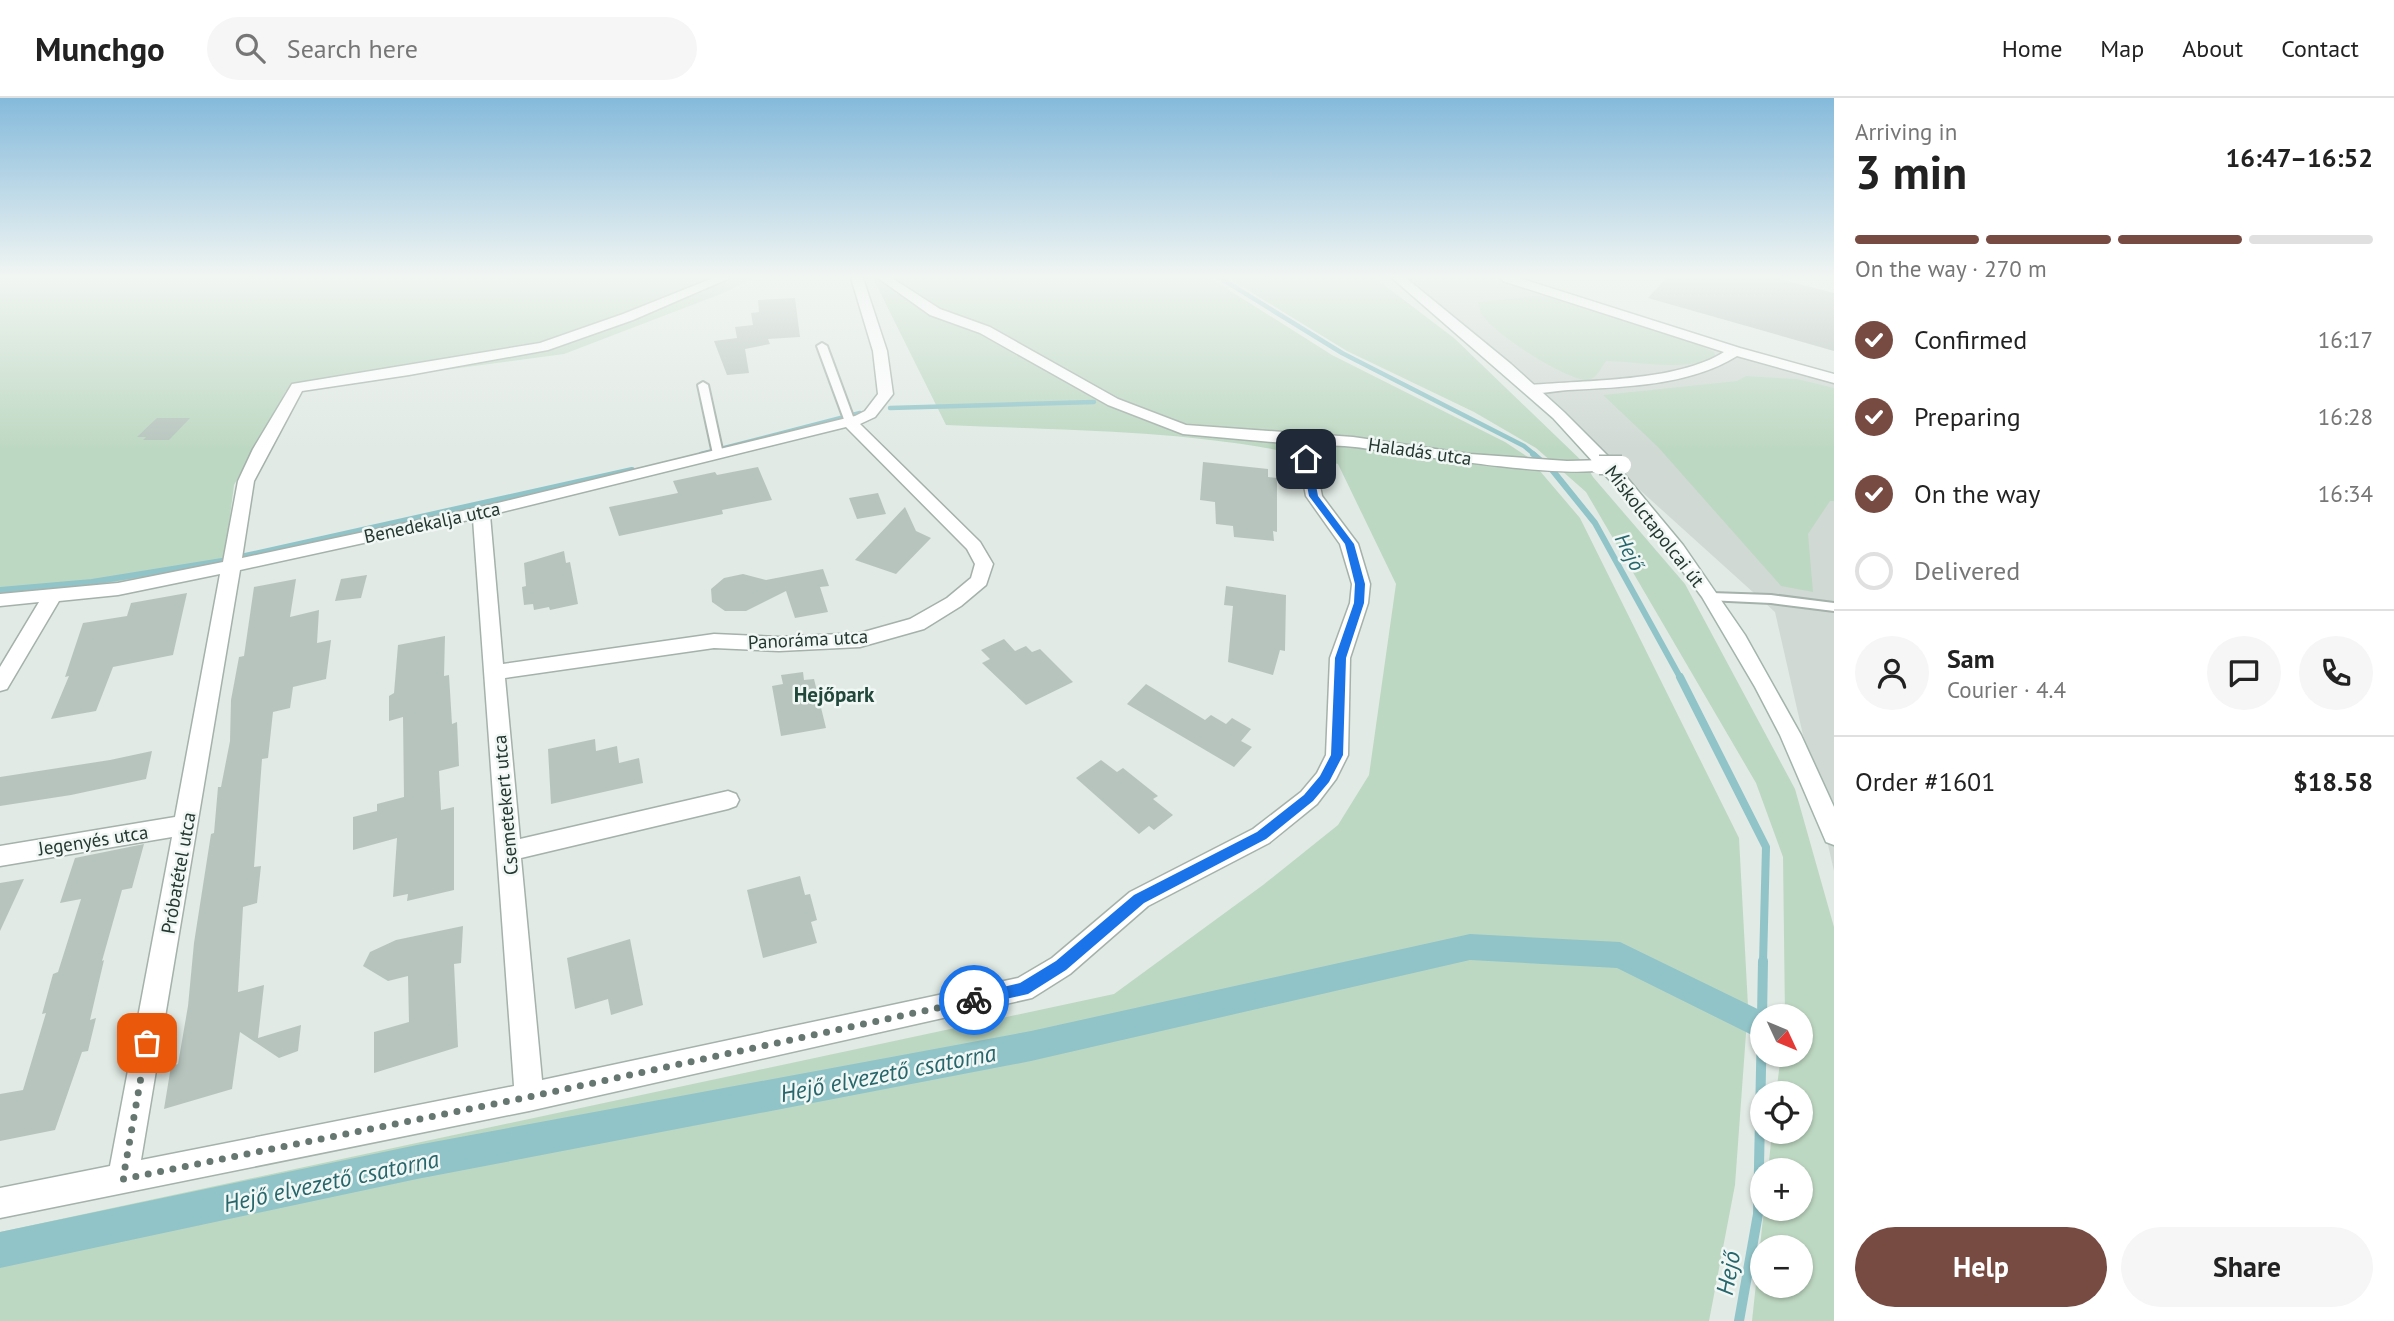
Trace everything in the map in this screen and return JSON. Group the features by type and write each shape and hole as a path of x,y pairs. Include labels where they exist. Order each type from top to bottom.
{"street":[{"name":"Próbatétel utca","path":"123,1179 246,481 261,449 297,387 409,371 543,347 577,335"},
{"path":"852,418 870,414 886,394 886,374 875,335"},
{"name":"Haladás utca","path":"994,335 1113,402 1183,429 1353,442 1412,449 1443,456 1569,465 1610,465"},
{"name":"Miskolctapolcai út","path":"1466,335 1530,389 1610,465 1711,597 1759,675 1798,752 1834,835"},
{"path":"1685,335 1834,379"},
{"path":"1530,389 1686,373 1715,365 1735,351"},
{"name":"Benedekalja utca","path":"0,600 118,589 230,566 481,512 716,449 852,418"},
{"name":"Panoráma utca","path":"494,672 714,641 779,644 860,640 917,624 954,602 979,581 984,564 974,546 852,418"},
{"path":"0,1203 529,1097 1023,989 1061,966 1139,899 1261,836 1309,798 1325,779 1337,755 1340,658 1359,603 1360,584 1349,544 1314,496 1303,440"},
{"name":"Haladás utca","path":"1506,461 1569,465"},
{"name":"Csemetekert utca","path":"481,512 529,1097"},
{"path":"0,684 54,594"},
{"path":"509,851 728,800"},
{"name":"Jegenyés utca","path":"0,856 186,825"}],"lane":[{"path":"821,346 852,418"},
{"path":"703,385 716,449"},
{"path":"1711,597 1771,599 1834,607"}],"shaded area":[{"path":"1468,335 1681,335 1774,365 1834,380 1834,871 1775,612"}],"green space":[{"path":"0,335 613,335 564,354 286,391 234,485 224,563 87,588 0,595"},
{"path":"901,335 1300,335 1332,355 1505,442 1528,457 1580,518 1739,838 1748,1006 1735,1185 1709,1321 0,1321 0,1232 1114,994 1263,885 1338,825 1369,775 1396,584 1338,464 1241,444 1192,438 946,425"},
{"path":"1321,335 1450,335 1454,338 1586,465 1593,477 1685,584 1795,789 1834,927 1834,1321 1752,1321 1754,1298 1813,1298 1813,1235 1761,1235 1763,1221 1813,1221 1813,1158 1769,1158 1771,1144 1813,1144 1813,1081 1778,1081 1779,1068 1813,1068 1813,1004 1785,1004 1783,857 1756,783 1586,492 1536,448 1474,412 1347,351"},
{"path":"1504,335 1672,335 1714,352 1716,358 1675,365 1606,361 1593,378 1587,380 1576,378 1546,364"},
{"path":"1746,376 1797,379 1834,388 1834,501 1830,501 1808,534 1813,592 1781,586 1658,447 1603,395 1737,381"}],"building":[{"path":"736,335 800,337 768,339 770,344 745,349 749,373 727,375 714,341 737,338"},
{"path":"1778,335 1834,335 1834,351"},
{"path":"157,418 190,418 169,440 143,440 146,437 137,437"},
{"path":"1203,462 1268,469 1268,477 1277,478 1277,532 1273,531 1274,541 1234,537 1233,526 1216,524 1215,502 1200,500"},
{"path":"758,467 772,500 722,510 723,514 619,536 609,507 678,493 673,481"},
{"path":"878,493 886,514 857,519 849,498"},
{"path":"905,507 916,531 931,538 896,574 855,560"},
{"path":"564,551 566,563 570,562 578,604 550,610 549,607 534,610 533,604 524,605 524,563"},
{"path":"823,569 829,586 820,587 828,612 795,618 786,591 746,611 725,611 712,602 711,589 724,578 743,574 766,580"},
{"path":"367,575 361,598 335,601 341,579"},
{"path":"296,579 290,617 319,610 317,643 331,640 326,679 293,687 290,708 273,712 268,758 262,759 254,867 261,866 257,903 243,907 238,992 264,985 258,1038 301,1025 298,1051 279,1058 240,1032 232,1089 164,1109 171,1066 178,1064 188,1006 194,943 211,834 214,833 218,787 221,787 230,741 231,700 239,657 244,656 254,587"},
{"path":"1226,586 1286,595 1285,651 1280,650 1273,675 1228,662 1233,606 1224,605"},
{"path":"187,593 173,655 113,667 96,711 51,719 69,676 65,677 83,623 127,616 131,603"},
{"path":"445,636 444,676 449,675 452,724 457,722 459,766 439,771 441,810 454,807 454,890 407,901 408,894 393,897 397,838 353,850 353,817 377,811 377,804 404,797 403,717 389,721 389,696 394,693 398,645"},
{"path":"1004,639 1015,651 1026,646 1032,652 1040,649 1073,682 1026,705 982,663 990,659 981,650"},
{"path":"803,672 804,680 814,679 826,728 781,736 772,686 783,684 781,675"},
{"path":"1146,684 1205,720 1211,715 1226,724 1232,718 1251,729 1241,741 1252,747 1234,767 1127,704"},
{"path":"595,739 596,751 617,746 619,763 639,758 643,783 551,804 548,749"},
{"path":"152,751 146,779 0,806 0,777"},
{"path":"1101,760 1117,772 1123,768 1158,796 1153,799 1173,815 1154,830 1149,826 1139,834 1076,778"},
{"path":"144,844 132,888 122,890 102,961 104,960 90,1020 96,1018 88,1051 82,1052 55,1130 0,1141 0,1094 23,1090 46,1013 42,1014 53,974 58,972 81,899 60,903 75,858"},
{"path":"800,876 805,895 810,894 817,920 811,922 817,943 763,958 747,890"},
{"path":"24,879 0,931 0,883"},
{"path":"463,926 461,963 454,964 458,1047 374,1073 374,1032 409,1022 408,976 388,981 363,966 370,952 396,940"},
{"path":"630,939 643,1005 611,1015 608,999 575,1009 567,958"}],"waterway":[{"name":"Hejő","path":"1313,335 1342,353 1524,446 1535,455"},
{"path":"890,408 1094,402"},
{"path":"701,454 860,413"},
{"name":"Hejő","path":"1533,454 1553,471 1595,523 1681,679"},
{"path":"245,556 632,470"},
{"path":"0,590 92,582 222,561"},
{"name":"Hejő","path":"1680,677 1766,847 1763,963"},
{"name":"Hejő elvezető csatorna","path":"0,1250 417,1162 1031,1046 1470,947 1620,955 1750,1019"},
{"name":"Hejő","path":"1762,1004 1763,961"},
{"name":"Hejő","path":"1739,1321 1758,1214 1761,1068"}],"way so far":[{"path":"147,1043 123,1179 529,1097 974,1000"}],"district":[{"name":"Hejőpark","path":"834,694"}],"route":[{"path":"974,1000 1023,989 1061,966 1139,899 1261,836 1309,798 1325,779 1337,755 1340,658 1359,603 1360,584 1349,544 1314,496 1306,459"}]}
